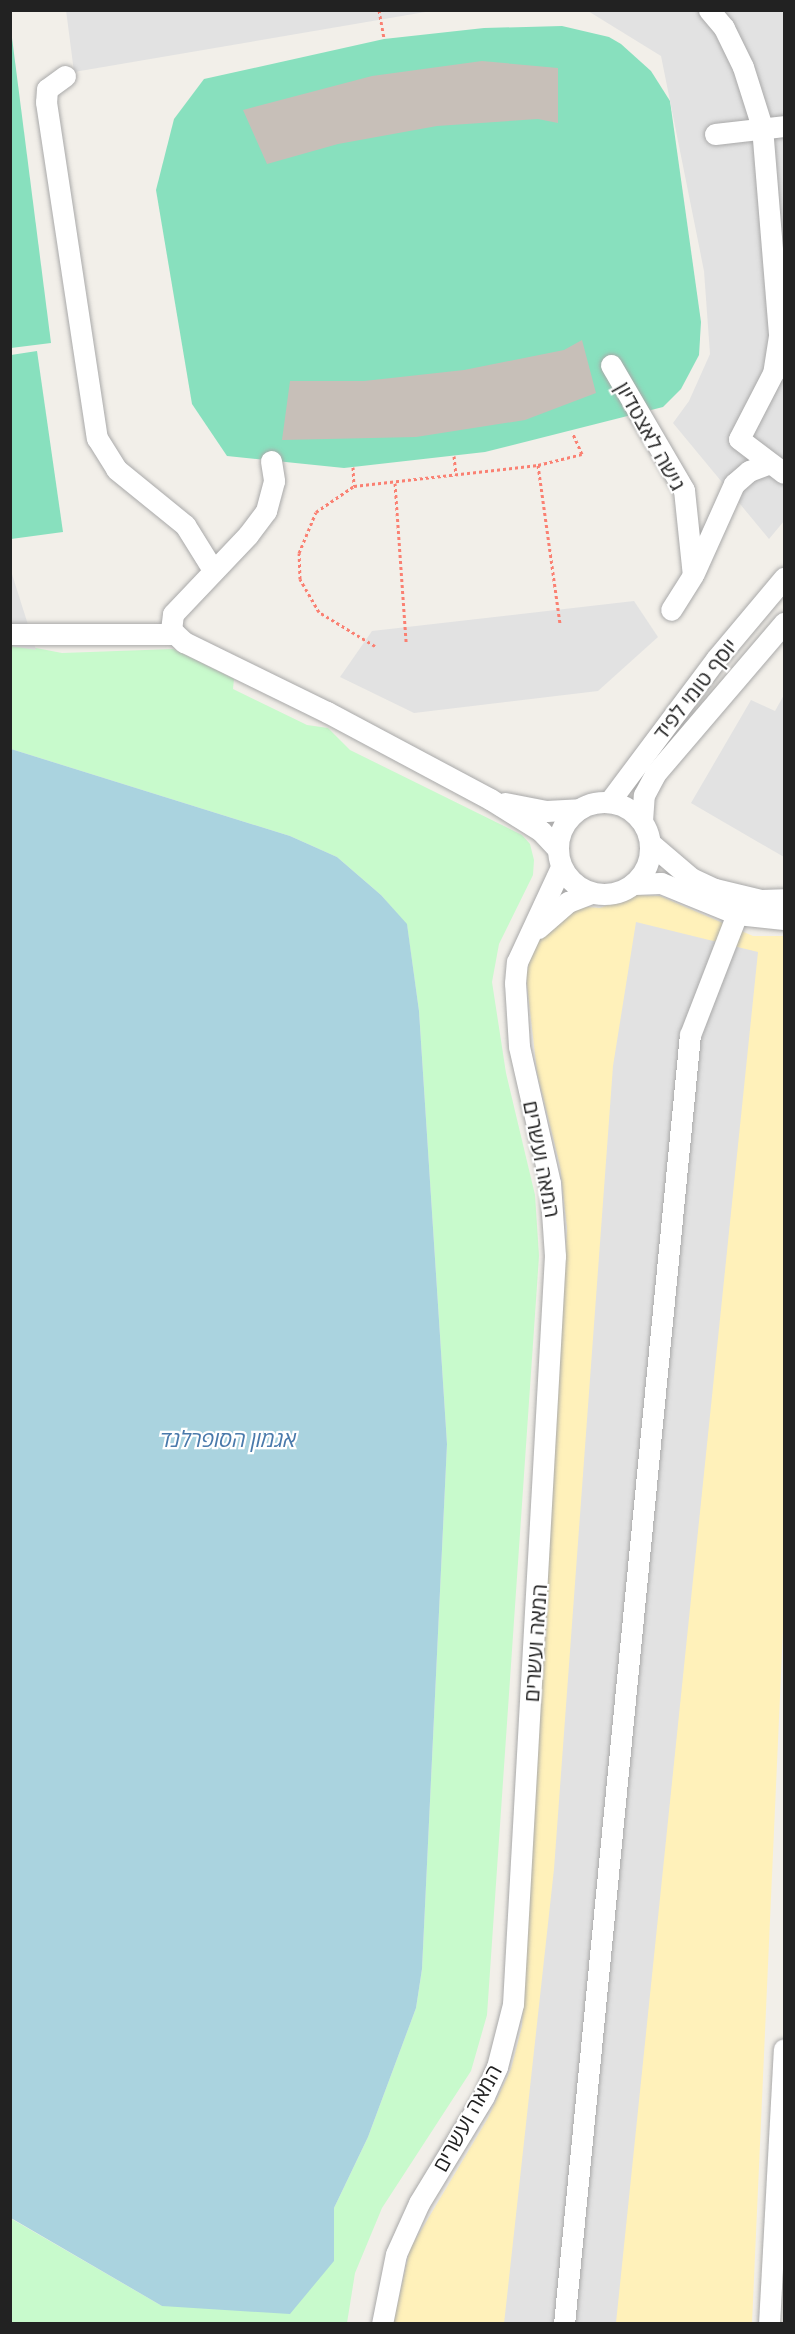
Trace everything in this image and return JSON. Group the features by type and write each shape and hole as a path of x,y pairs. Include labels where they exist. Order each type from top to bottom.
{"street":[{"path":"710,10 724,28 743,67 762,127 779,336 773,373 739,439 777,468 784,480"},
{"path":"65,76 47,89 46,102 97,438 116,469 185,525 213,570"},
{"path":"715,134 784,126"},
{"name":"גישה לאצטדיון","path":"611,365 684,490 693,575"},
{"path":"175,634 169,622 173,614 248,535 266,511 274,480 271,460"},
{"path":"671,610 693,575 734,484 749,471 777,468"},
{"name":"יוסף טומי לפיד","path":"609,802 716,659 784,578"},
{"name":"יוסף טומי לפיד","path":"642,821 644,795 655,774 784,623"},
{"path":"10,634 175,634 490,799 541,831 579,888 591,893 621,892 634,884 647,865 650,843 642,821 627,808 609,802 579,809 546,811 490,799"},
{"path":"559,858 560,833 579,809"},
{"path":"650,843 691,878 715,889 761,900 784,899"},
{"name":"המאה ועשרים","path":"381,2324 389,2277 399,2246 419,2203 484,2096 497,2067 513,2004 555,1256 550,1183 519,1046 515,1013 517,962 559,858"},
{"path":"634,884 661,883 737,914 784,919"},
{"name":"המאה ועשרים","path":"527,939 568,902 591,893"},
{"path":"564,2324 690,1035 737,914"},
{"path":"770,2324 784,2049"}],"path":[{"path":"379,10 384,39"},
{"path":"375,646 319,612 300,579 299,553 316,512 354,486 538,465 582,454 572,432"},
{"path":"454,456 456,474"},
{"path":"538,465 560,624"},
{"path":"353,467 354,486"},
{"path":"394,482 406,642"}],"sand":[{"path":"635,895 660,896 753,936 784,936 784,1607 752,2323 393,2324 410,2249 488,2118 511,2069 522,2026 567,1228 560,1166 537,1072 526,976 532,951 545,927 577,906 600,908"}],"green space":[{"path":"562,26 609,37 621,44 651,71 670,101 701,322 699,355 681,389 663,407 485,452 344,468 227,456 192,404 156,190 174,119 204,79 384,39 484,28"},
{"path":"11,30 51,343 10,348"},
{"path":"37,351 63,532 11,539 11,355"},
{"path":"10,643 62,653 173,649 234,679 233,689 307,725 328,728 350,750 522,835 530,844 534,860 533,875 499,944 492,982 506,1073 535,1195 539,1256 487,2015 471,2071 382,2208 355,2273 347,2323 11,2323 10,2218 162,2306 334,2261 334,2208 368,2137 416,2008 422,1969 447,1444 419,1011 407,925 381,895 337,857 290,836 11,749"}],"shaded area":[{"path":"66,10 431,11 74,72"},
{"path":"588,11 784,11 784,521 769,539 673,423 689,401 710,354 704,271 661,56"},
{"path":"11,571 36,650 11,646"},
{"path":"634,601 658,637 598,691 414,713 340,677 372,631"},
{"path":"784,695 784,857 691,803 751,700 775,711"},
{"path":"636,922 758,952 616,2323 504,2324 554,1869 613,1066"}],"water":[{"name":"אגמון הסופרלנד","path":"11,749 290,836 337,857 381,895 407,924 419,1011 447,1444 422,1969 416,2008 368,2137 334,2208 334,2261 290,2314 162,2306 11,2218"}],"building":[{"path":"482,61 558,68 558,123 538,119 437,126 338,144 267,164 243,110 372,76"},
{"path":"582,340 596,393 525,420 416,437 282,440 290,381 364,381 464,370 564,350"}]}
